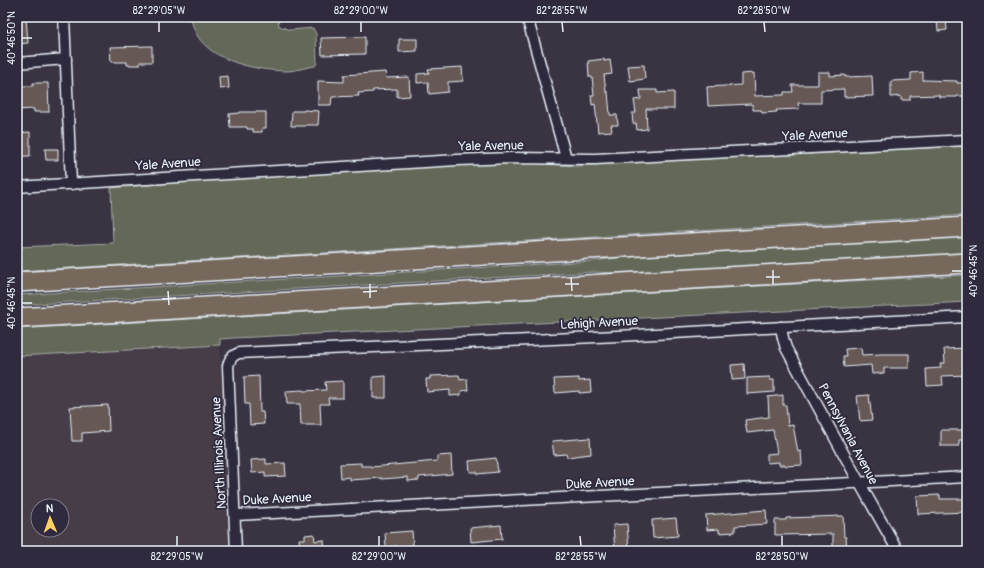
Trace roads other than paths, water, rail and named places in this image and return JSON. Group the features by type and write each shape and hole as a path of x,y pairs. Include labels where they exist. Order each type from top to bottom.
{"highway":[{"path":"17,282 967,227"},
{"path":"17,318 967,263"}],"street":[{"path":"64,17 71,184"},
{"path":"526,17 566,158"},
{"path":"17,63 66,59"},
{"name":"Yale Avenue","path":"17,187 456,160 513,158 595,159 967,140"},
{"name":"Lehigh Avenue","path":"233,355 247,352 610,336 967,317"},
{"name":"Pennsylvania Avenue","path":"781,327 786,348 898,551"},
{"name":"North Illinois Avenue","path":"233,355 228,366 236,551"},
{"name":"Duke Avenue","path":"235,515 967,477"}]}
